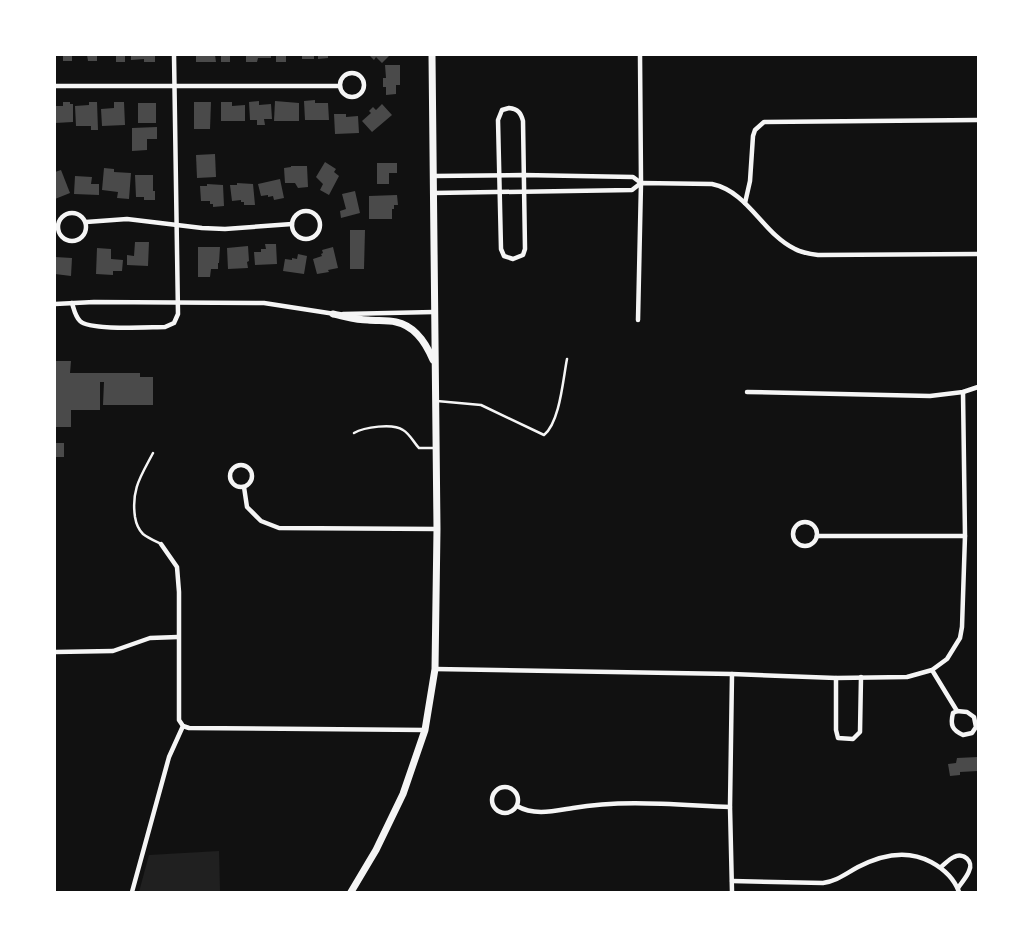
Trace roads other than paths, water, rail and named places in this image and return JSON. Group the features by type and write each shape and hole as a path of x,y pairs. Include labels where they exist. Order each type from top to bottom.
{"main road":[{"path":"351,892 390,824 403,794 425,730 435,669 437,529 432,55"},
{"path":"333,314 366,320 394,321 404,324 427,346 435,363"}],"street":[{"path":"72,303 75,314 80,322 94,327 165,327 174,323 178,314 174,55"},
{"path":"638,320 640,55"},
{"path":"352,73 361,78 363,85 360,94 352,96 343,93 340,86 344,76 352,73"},
{"path":"55,86 340,86"},
{"path":"509,108 518,110 522,115 523,175 525,192 525,249 523,255 514,259 504,256 501,249 499,192 499,116 502,110 509,108"},
{"path":"745,203 750,180 753,136 755,130 764,122 978,120"},
{"path":"434,176 632,177 640,183 712,184 723,186 733,191 773,234 795,249 807,253 818,255 978,254"},
{"path":"434,193 632,190 640,183"},
{"path":"305,211 314,213 320,222 319,230 309,238 304,238 295,232 292,224 298,214 305,211"},
{"path":"68,213 81,216 86,222 86,232 79,240 69,242 59,234 58,222 68,213"},
{"path":"86,222 127,219 225,229 292,224"},
{"path":"55,304 264,303 333,314 434,312"},
{"path":"747,392 930,396 963,392 978,387"},
{"path":"435,669 732,674 836,678 907,677 932,670 947,659 960,638 962,627 964,536 963,392"},
{"path":"238,465 246,466 252,473 250,483 244,487 236,486 231,480 232,470 238,465"},
{"path":"244,487 247,507 261,522 279,528 437,529"},
{"path":"808,522 815,527 817,536 812,545 804,546 794,540 792,533 796,525 808,522"},
{"path":"817,536 964,536"},
{"path":"161,544 177,567 179,720 183,726 189,728 425,730"},
{"path":"55,652 113,651 150,638 178,637"},
{"path":"932,670 957,711"},
{"path":"732,674 730,807 732,892"},
{"path":"836,678 836,730 838,738 853,739 860,732 862,677"},
{"path":"957,711 967,712 974,717 976,727 972,734 963,735 951,726 953,713 957,711"},
{"path":"132,892 169,757 183,726"},
{"path":"499,788 511,788 517,794 517,806 514,810 505,813 497,811 492,803 493,794 499,788"},
{"path":"517,806 526,811 546,812 600,803 730,807"},
{"path":"732,881 823,883 833,881 870,861 889,855 906,854 922,857 941,867 950,876 958,890 969,872 970,863 962,855 955,856 941,867"}],"lane":[{"path":"435,401 482,405 544,435 556,416 568,359"},
{"path":"354,433 362,428 394,427 402,429 419,448 436,448"},
{"path":"153,453 137,484 133,497 134,510 139,529 144,535 161,544"}]}
